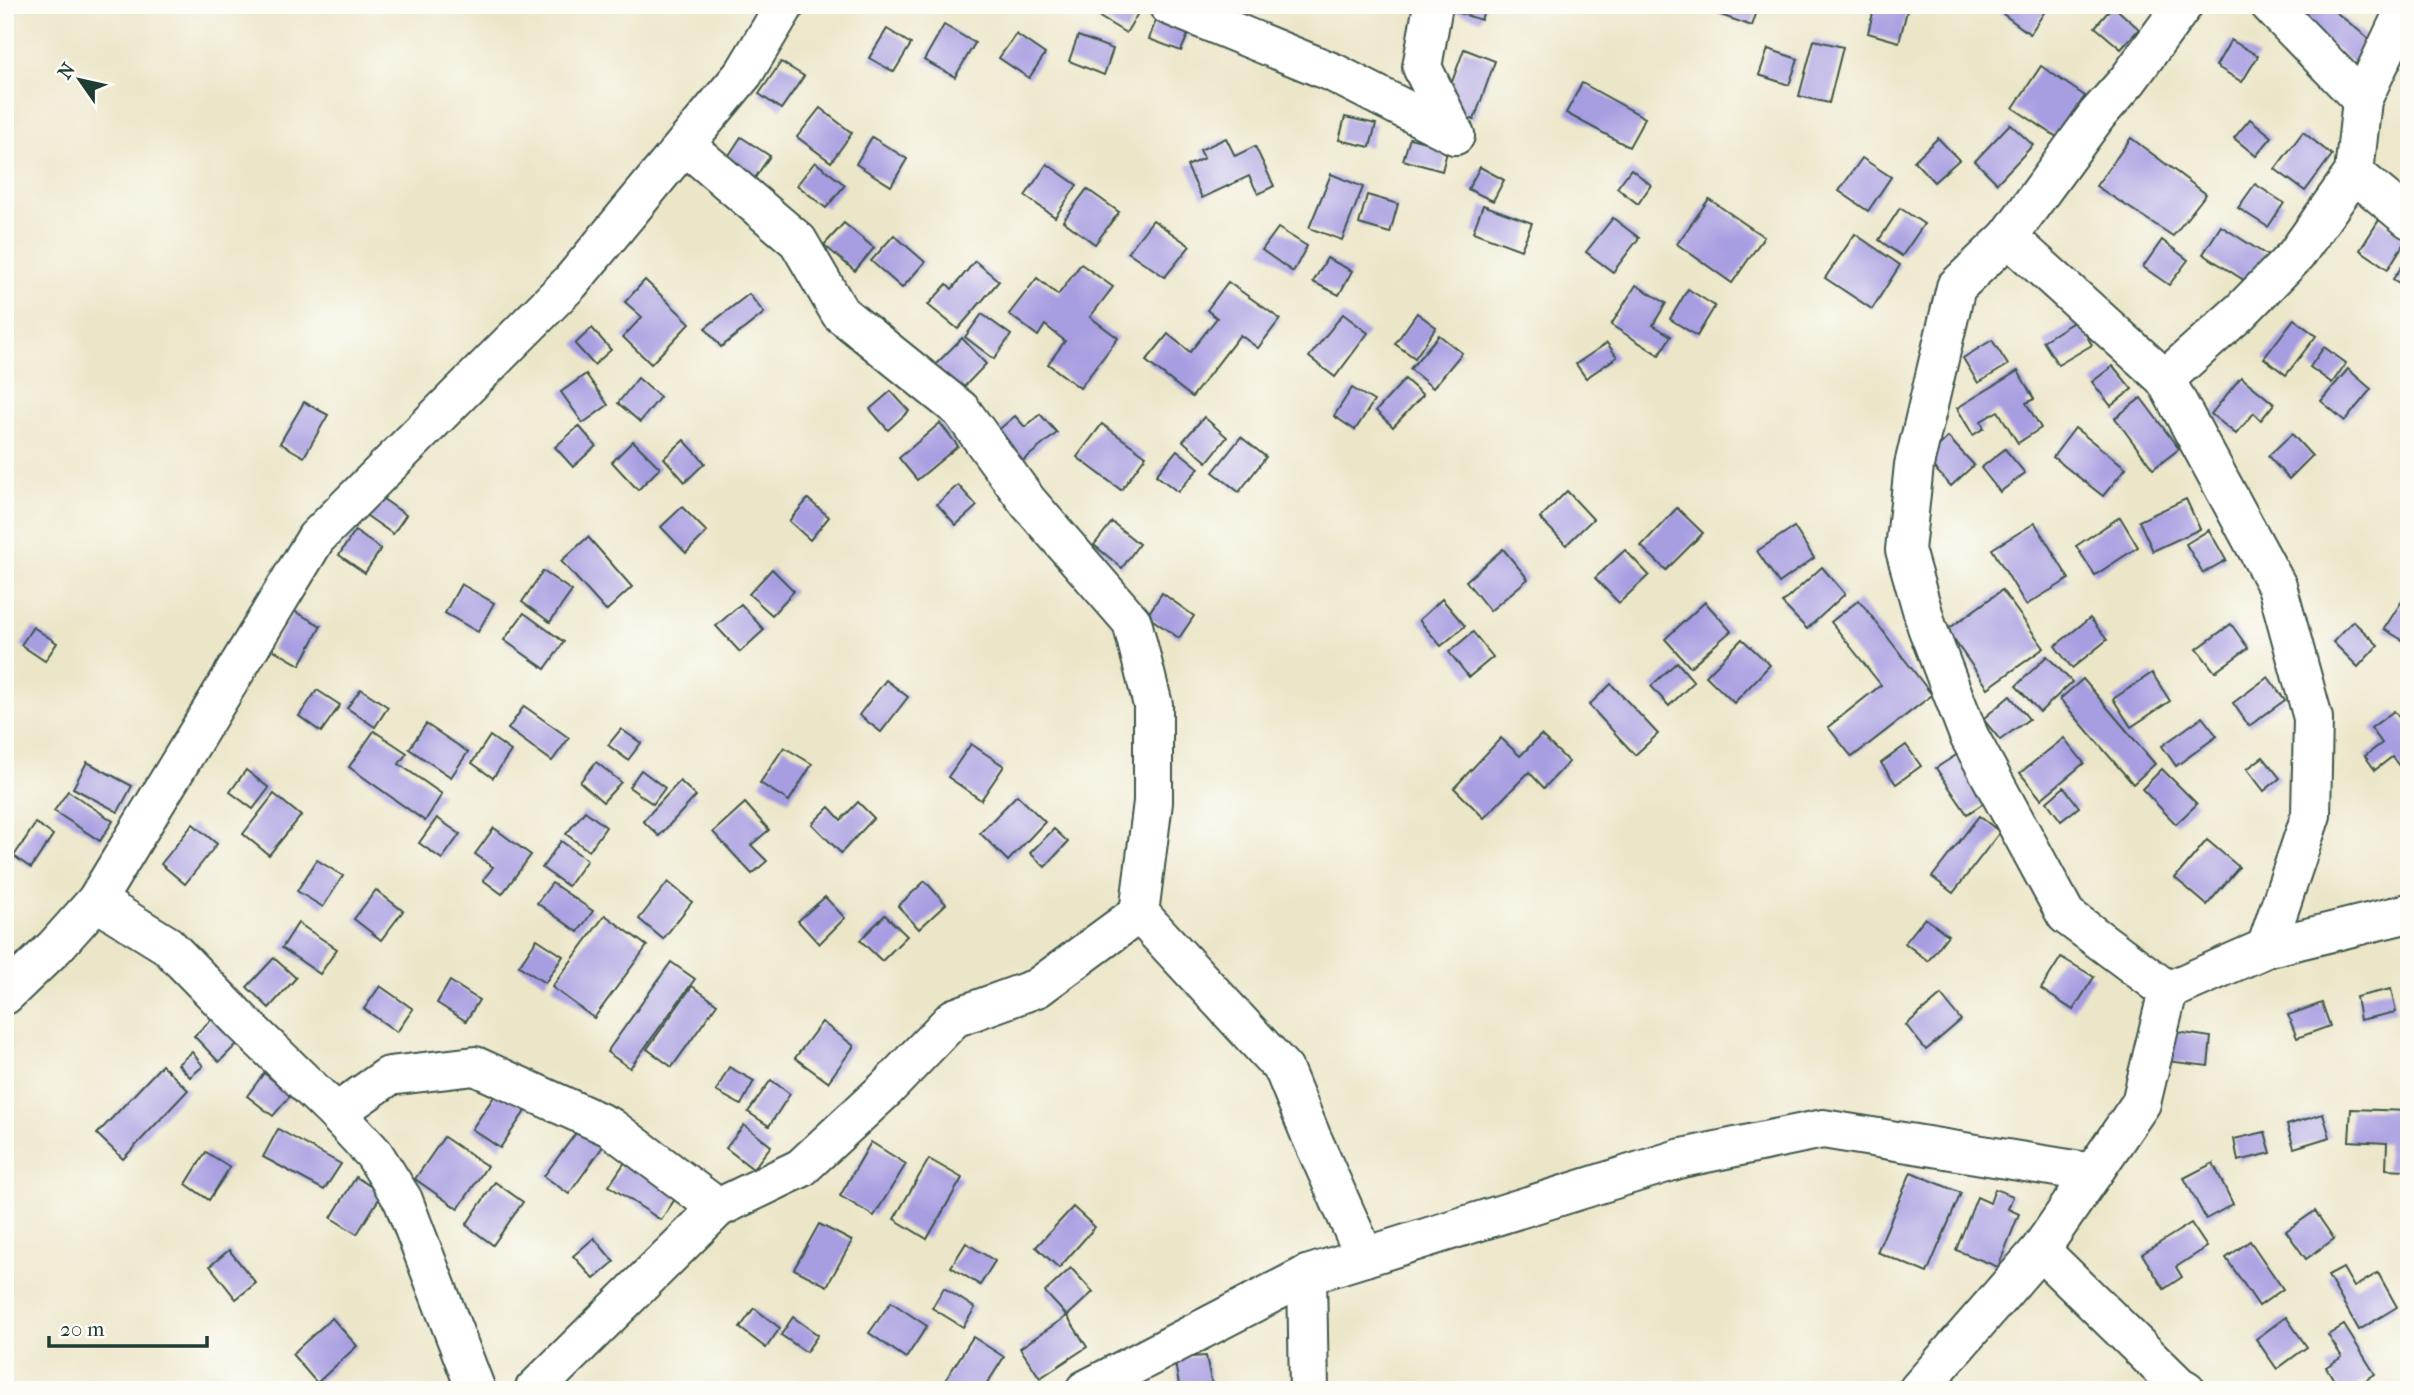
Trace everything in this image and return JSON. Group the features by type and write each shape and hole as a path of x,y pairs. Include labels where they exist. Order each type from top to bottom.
{"street":[{"path":"5,995 55,947 96,901 316,538 570,283 744,73 785,5"},
{"path":"1168,5 1334,73 1455,135 1422,67 1433,5"},
{"path":"2168,990 2066,915 1969,736 1927,627 1905,550 1914,465 1956,287 2008,237 2097,115 2128,80 2183,5"},
{"path":"2270,5 2362,100"},
{"path":"2165,379 2240,312 2296,256 2354,173 2362,100 2407,5"},
{"path":"534,1390 718,1209 801,1168 886,1089 954,1018 1037,988 1139,913 1153,802 1153,705 1132,622 1028,502 961,410 840,313 799,242 685,145"},
{"path":"2354,173 2409,219"},
{"path":"2008,237 2165,379 2277,586 2313,718 2311,815 2266,948"},
{"path":"96,901 167,945 374,1154 403,1200 476,1390"},
{"path":"1139,913 1284,1070 1365,1257"},
{"path":"2168,990 2266,948 2409,913"},
{"path":"1918,1390 2040,1250 2141,1103 2168,990"},
{"path":"336,1113 389,1076 475,1066 610,1128 718,1209"},
{"path":"1085,1390 1307,1275 1682,1158 1823,1129 2093,1173"},
{"path":"2040,1250 2179,1387 2186,1390"},
{"path":"1307,1275 1309,1390"}],"building":[{"path":"1090,5 1143,5 1126,33 1088,10"},
{"path":"1448,5 1486,5 1481,20 1447,9"},
{"path":"1717,5 1759,5 1752,26 1715,13"},
{"path":"1875,5 1907,11 1899,42 1868,33"},
{"path":"1991,5 2049,5 2030,34"},
{"path":"2327,5 2373,42 2355,65 2283,7"},
{"path":"2113,6 2139,29 2121,49 2095,27"},
{"path":"1159,12 1192,25 1181,51 1149,39"},
{"path":"944,25 975,43 955,77 924,60"},
{"path":"887,29 911,44 894,72 869,58"},
{"path":"1016,34 1045,54 1029,78 999,58"},
{"path":"1078,36 1113,49 1104,75 1069,61"},
{"path":"1814,40 1843,47 1829,103 1799,96"},
{"path":"2231,40 2258,56 2242,82 2216,66"},
{"path":"1464,49 1495,61 1474,120 1442,109"},
{"path":"1768,49 1798,59 1789,85 1759,75"},
{"path":"781,62 804,76 781,109 759,94"},
{"path":"2041,66 2085,96 2057,137 2013,108"},
{"path":"1582,83 1645,118 1629,147 1566,113"},
{"path":"820,108 852,133 831,162 797,137"},
{"path":"1345,117 1376,124 1370,147 1339,140"},
{"path":"2250,119 2272,137 2256,156 2234,138"},
{"path":"2010,124 2033,145 1997,183 1975,161"},
{"path":"2303,132 2332,155 2305,191 2275,169"},
{"path":"741,137 770,156 750,185 722,166"},
{"path":"872,137 907,159 891,186 856,164"},
{"path":"1226,138 1235,156 1255,146 1274,186 1258,194 1249,176 1202,198 1187,166 1204,158 1200,150"},
{"path":"1410,138 1448,148 1442,171 1403,160"},
{"path":"1938,138 1959,160 1934,182 1914,161"},
{"path":"2131,138 2206,194 2173,236 2096,186"},
{"path":"1862,158 1891,177 1868,211 1839,191"},
{"path":"815,162 845,185 826,208 797,185"},
{"path":"1047,164 1077,185 1055,217 1025,196"},
{"path":"1480,167 1504,180 1493,201 1468,189"},
{"path":"1631,169 1651,185 1638,204 1617,188"},
{"path":"1331,174 1363,187 1342,240 1309,228"},
{"path":"2255,184 2284,203 2268,227 2238,208"},
{"path":"1087,189 1119,212 1095,244 1063,221"},
{"path":"1367,195 1398,204 1390,233 1359,224"},
{"path":"1709,199 1764,237 1732,283 1677,244"},
{"path":"1483,205 1532,223 1521,250 1473,232"},
{"path":"1900,208 1924,224 1902,256 1879,240"},
{"path":"1613,218 1639,238 1613,272 1586,252"},
{"path":"1153,220 1190,246 1165,277 1128,252"},
{"path":"2379,220 2407,238 2388,269 2360,250"},
{"path":"844,223 874,248 855,271 824,245"},
{"path":"2221,226 2268,256 2250,284 2203,254"},
{"path":"1278,228 1307,246 1293,272 1262,250"},
{"path":"1855,234 1900,265 1872,309 1825,278"},
{"path":"894,235 925,262 902,288 871,261"},
{"path":"2162,240 2188,260 2169,285 2143,267"},
{"path":"2409,257 2409,290 2393,279"},
{"path":"1327,258 1352,271 1339,295 1313,282"},
{"path":"975,261 999,281 958,329 928,305 947,284 952,289"},
{"path":"1081,264 1113,287 1090,317 1118,338 1080,388 1048,364 1065,341 1045,325 1038,336 1009,314 1037,278 1058,295"},
{"path":"645,280 690,323 651,364 623,337 642,317 625,302"},
{"path":"1228,282 1280,319 1258,348 1240,335 1192,397 1146,361 1168,334 1190,352 1217,318 1207,310"},
{"path":"1636,285 1666,303 1653,325 1671,336 1659,355 1611,325"},
{"path":"1688,289 1715,306 1697,336 1670,319"},
{"path":"749,294 764,313 721,347 705,328"},
{"path":"1417,313 1436,327 1415,358 1395,344"},
{"path":"982,314 1011,335 994,359 965,337"},
{"path":"1343,314 1368,333 1335,377 1309,357"},
{"path":"2294,319 2316,336 2286,375 2264,358"},
{"path":"2077,320 2092,345 2058,365 2043,341"},
{"path":"592,328 611,350 594,365 575,344"},
{"path":"1439,335 1462,353 1433,388 1410,369"},
{"path":"962,338 986,364 960,391 935,365"},
{"path":"1992,340 2008,365 1978,383 1963,358"},
{"path":"1607,343 1617,357 1586,378 1576,364"},
{"path":"2324,347 2346,363 2332,383 2310,367"},
{"path":"2113,366 2132,389 2111,406 2092,382"},
{"path":"2348,369 2371,389 2345,421 2321,401"},
{"path":"2018,371 2034,399 2026,403 2041,428 2018,443 1998,411 1981,421 1984,428 1973,435 1957,408"},
{"path":"586,374 608,405 583,423 561,392"},
{"path":"2241,377 2274,404 2261,420 2254,413 2236,434 2211,414"},
{"path":"638,378 660,397 640,422 618,403"},
{"path":"1405,379 1423,395 1393,427 1376,411"},
{"path":"1352,388 1374,401 1355,430 1334,416"},
{"path":"891,391 909,411 888,430 870,409"},
{"path":"2141,398 2179,449 2153,469 2115,418"},
{"path":"304,402 328,415 304,457 280,443"},
{"path":"1040,414 1057,433 1020,463 995,433 1015,416 1025,427"},
{"path":"1204,417 1227,437 1207,462 1183,441"},
{"path":"940,423 958,446 917,480 899,458"},
{"path":"1102,424 1146,456 1121,490 1077,457"},
{"path":"579,426 596,446 573,467 555,447"},
{"path":"2075,428 2126,468 2103,496 2053,457"},
{"path":"2292,434 2312,456 2289,479 2268,456"},
{"path":"1241,437 1266,457 1239,492 1213,472"},
{"path":"1948,437 1974,465 1951,486 1926,459"},
{"path":"684,440 705,463 685,482 664,458"},
{"path":"633,441 660,468 638,490 612,462"},
{"path":"2005,449 2025,473 2000,492 1981,468"},
{"path":"1177,450 1199,468 1178,492 1156,475"},
{"path":"958,485 977,506 956,525 937,504"},
{"path":"1567,491 1593,519 1566,545 1540,518"},
{"path":"376,494 406,515 393,534 363,513"},
{"path":"808,499 829,517 810,540 789,521"},
{"path":"2186,499 2200,529 2153,551 2139,521"},
{"path":"682,507 707,532 686,553 661,527"},
{"path":"1677,508 1703,533 1666,570 1641,546"},
{"path":"2120,517 2138,547 2095,575 2076,546"},
{"path":"1112,522 1139,544 1122,568 1094,545"},
{"path":"2035,523 2069,579 2026,605 1992,549"},
{"path":"1794,527 1814,558 1779,583 1757,551"},
{"path":"2209,530 2226,560 2203,573 2186,544"},
{"path":"355,531 381,549 365,573 339,555"},
{"path":"588,537 632,587 606,611 561,561"},
{"path":"1503,549 1528,579 1490,611 1466,581"},
{"path":"1625,550 1649,575 1619,603 1595,578"},
{"path":"1822,567 1845,594 1807,629 1782,603"},
{"path":"772,569 794,591 772,615 749,594"},
{"path":"543,571 572,591 550,622 522,602"},
{"path":"461,584 494,603 478,632 445,613"},
{"path":"2002,590 2044,648 1988,688 1947,630"},
{"path":"1162,593 1194,616 1179,638 1147,616"},
{"path":"1442,599 1465,626 1441,646 1419,620"},
{"path":"1859,600 1932,695 1852,757 1828,727 1881,685 1831,622"},
{"path":"2402,601 2409,605 2409,644 2384,629"},
{"path":"1705,602 1731,631 1690,667 1665,639"},
{"path":"741,604 764,630 740,652 716,626"},
{"path":"294,611 321,626 300,665 272,649"},
{"path":"524,613 564,642 545,669 504,640"},
{"path":"2090,618 2107,640 2072,668 2055,646"},
{"path":"2353,621 2378,645 2358,667 2333,642"},
{"path":"2231,624 2248,648 2215,672 2197,649"},
{"path":"33,627 57,643 45,661 21,645"},
{"path":"1473,632 1493,657 1469,677 1449,652"},
{"path":"1742,639 1770,665 1734,703 1706,676"},
{"path":"2047,656 2072,682 2040,712 2016,686"},
{"path":"1677,662 1694,682 1669,706 1651,686"},
{"path":"2152,673 2170,701 2131,727 2113,699"},
{"path":"2268,677 2285,700 2249,726 2233,703"},
{"path":"2083,679 2155,764 2133,784 2060,699"},
{"path":"886,680 908,697 881,732 859,715"},
{"path":"1611,684 1658,734 1635,755 1589,705"},
{"path":"361,689 388,707 375,727 347,708"},
{"path":"317,690 340,705 321,732 299,716"},
{"path":"2010,696 2029,719 2000,740 1983,719"},
{"path":"524,706 569,738 552,761 508,729"},
{"path":"2394,711 2409,730 2409,769 2404,772 2392,757 2375,770 2365,756 2382,743 2371,728"},
{"path":"2202,717 2217,736 2176,766 2162,746"},
{"path":"426,724 468,752 451,777 409,749"},
{"path":"621,729 641,743 628,760 608,745"},
{"path":"374,731 407,753 399,764 442,794 425,821 349,767"},
{"path":"1541,735 1569,762 1544,788 1529,772 1484,818 1454,788 1501,738 1520,756"},
{"path":"490,736 511,751 493,778 472,763"},
{"path":"2064,738 2084,763 2041,799 2020,773"},
{"path":"971,744 1004,766 981,800 948,777"},
{"path":"1906,745 1921,766 1896,784 1881,763"},
{"path":"784,747 812,764 789,801 760,783"},
{"path":"1964,750 1996,795 1967,814 1936,768"},
{"path":"2263,757 2280,778 2264,791 2247,769"},
{"path":"87,762 132,786 118,812 73,788"},
{"path":"596,762 621,782 603,802 580,782"},
{"path":"2162,769 2197,804 2176,824 2142,789"},
{"path":"246,770 269,788 253,809 230,792"},
{"path":"641,770 665,788 653,804 629,787"},
{"path":"680,781 696,796 659,836 643,821"},
{"path":"2064,787 2079,807 2061,821 2047,802"},
{"path":"68,791 113,821 100,841 54,811"},
{"path":"274,794 301,816 269,855 243,834"},
{"path":"1017,795 1045,822 1008,861 980,833"},
{"path":"858,802 874,818 841,853 812,824 829,807 841,820"},
{"path":"745,803 769,830 751,845 767,861 752,874 713,832"},
{"path":"585,811 606,827 589,851 566,834"},
{"path":"1979,816 2000,832 1953,893 1932,877"},
{"path":"437,818 460,834 442,859 419,843"},
{"path":"36,823 53,835 31,868 14,856"},
{"path":"193,824 217,844 185,884 161,864"},
{"path":"494,828 531,855 502,894 483,880 493,867 475,854"},
{"path":"1054,829 1068,842 1045,867 1030,853"},
{"path":"2207,840 2239,867 2207,905 2175,878"},
{"path":"561,841 587,860 568,886 542,868"},
{"path":"317,860 343,876 323,907 297,891"},
{"path":"925,881 946,904 919,929 898,906"},
{"path":"668,882 692,902 663,939 639,919"},
{"path":"552,883 593,911 578,932 537,903"},
{"path":"376,890 403,911 381,940 354,919"},
{"path":"825,897 845,918 819,944 798,921"},
{"path":"605,915 647,946 594,1018 552,987"},
{"path":"885,915 907,936 882,961 860,940"},
{"path":"1925,918 1948,935 1928,961 1905,943"},
{"path":"298,923 337,949 320,974 282,948"},
{"path":"537,939 563,956 545,983 519,966"},
{"path":"2061,957 2094,977 2073,1010 2041,989"},
{"path":"274,958 296,978 269,1008 247,987"},
{"path":"671,962 695,979 630,1068 607,1052"},
{"path":"450,981 479,1000 466,1021 437,1003"},
{"path":"380,986 413,1009 397,1032 364,1009"},
{"path":"692,986 717,1004 672,1067 647,1049"},
{"path":"2391,989 2396,1012 2360,1020 2356,997"},
{"path":"1941,995 1961,1020 1926,1050 1906,1025"},
{"path":"2322,1003 2330,1026 2297,1038 2288,1015"},
{"path":"216,1015 240,1041 219,1062 194,1036"},
{"path":"822,1022 854,1046 828,1082 795,1058"},
{"path":"2170,1031 2211,1037 2208,1066 2166,1061"},
{"path":"192,1052 203,1066 190,1077 178,1064"},
{"path":"162,1065 188,1090 123,1159 97,1134"},
{"path":"729,1067 754,1081 741,1105 716,1091"},
{"path":"264,1073 291,1095 273,1116 247,1096"},
{"path":"771,1080 790,1094 769,1126 748,1112"},
{"path":"504,1082 532,1101 500,1148 472,1129"},
{"path":"2351,1109 2408,1111 2406,1170 2386,1169 2387,1143 2349,1141"},
{"path":"2323,1114 2330,1137 2294,1148 2287,1125"},
{"path":"582,1125 606,1142 569,1194 544,1176"},
{"path":"744,1125 771,1146 753,1169 726,1148"},
{"path":"278,1129 341,1164 324,1190 263,1157"},
{"path":"2265,1132 2271,1153 2238,1161 2234,1139"},
{"path":"444,1137 487,1166 458,1209 415,1179"},
{"path":"871,1142 906,1164 874,1216 840,1196"},
{"path":"206,1152 230,1167 209,1200 186,1184"},
{"path":"627,1159 679,1193 661,1220 609,1186"},
{"path":"929,1159 962,1178 927,1239 894,1219"},
{"path":"2213,1163 2233,1204 2206,1219 2184,1178"},
{"path":"1911,1172 1961,1193 1927,1273 1877,1252"},
{"path":"356,1177 382,1194 357,1234 331,1218"},
{"path":"495,1182 523,1202 493,1245 466,1225"},
{"path":"1995,1189 2013,1196 2008,1209 2019,1214 1998,1267 1956,1250 1977,1197 1990,1203"},
{"path":"1073,1207 1095,1227 1059,1268 1036,1247"},
{"path":"2315,1211 2334,1239 2306,1259 2286,1231"},
{"path":"2191,1223 2207,1247 2176,1267 2182,1277 2164,1289 2142,1254"},
{"path":"819,1224 852,1241 827,1286 794,1269"},
{"path":"594,1238 614,1262 594,1279 573,1256"},
{"path":"2250,1241 2283,1289 2259,1306 2226,1258"},
{"path":"966,1243 995,1261 980,1285 951,1267"},
{"path":"229,1250 256,1283 236,1299 210,1266"},
{"path":"1071,1268 1093,1292 1067,1316 1045,1292"},
{"path":"2343,1268 2354,1287 2378,1273 2397,1307 2359,1330 2328,1276"},
{"path":"944,1288 975,1308 963,1327 932,1308"},
{"path":"891,1302 927,1326 906,1358 869,1333"},
{"path":"754,1308 780,1328 766,1348 740,1328"},
{"path":"1067,1316 1087,1347 1040,1378 1020,1348"},
{"path":"793,1317 818,1335 806,1352 781,1335"},
{"path":"2286,1317 2307,1347 2277,1369 2256,1339"},
{"path":"332,1318 357,1346 317,1383 292,1354"},
{"path":"2344,1325 2375,1374 2351,1390 2340,1390 2326,1367 2342,1357 2328,1335"},
{"path":"973,1337 1004,1357 983,1390 939,1390"},
{"path":"1206,1356 1213,1390 1180,1390 1174,1358"}]}
